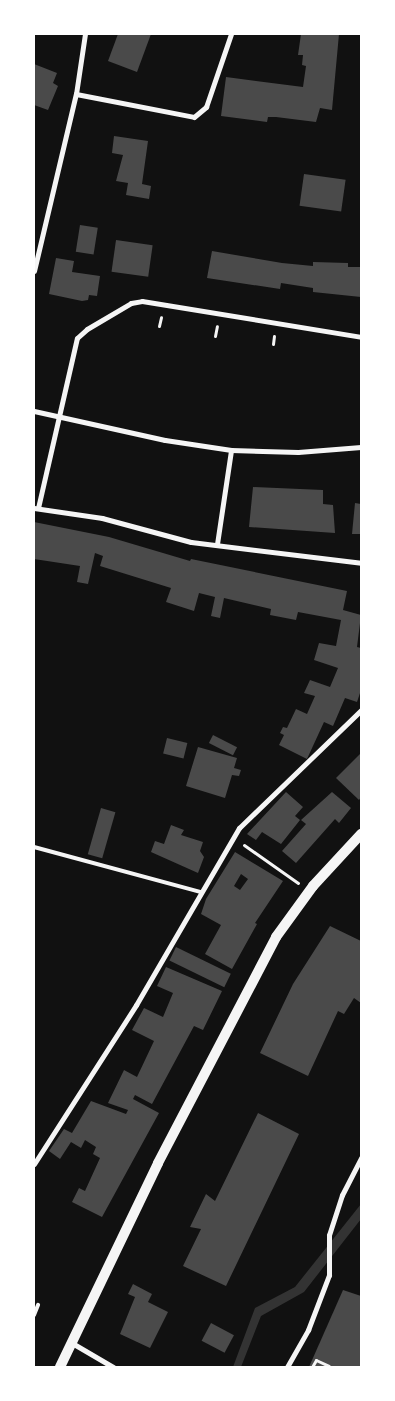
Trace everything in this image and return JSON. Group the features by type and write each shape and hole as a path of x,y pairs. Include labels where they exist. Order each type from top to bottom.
{"main road":[{"path":"60,1367 158,1163 276,937 310,891 361,834"}],"street":[{"path":"34,270 76,94 85,34"},
{"path":"76,94 194,118 206,107 231,34"},
{"path":"361,336 142,301 87,329 77,338 61,417 36,508 102,518 191,542 361,563"},
{"path":"34,411 165,440 231,450 298,452 361,447"},
{"path":"217,544 231,450"},
{"path":"34,1164 136,1005 200,892 239,828 361,710"},
{"path":"287,1367 308,1330 330,1275 329,1234 342,1195 361,1158"},
{"path":"72,1343 113,1367"}],"lane":[{"path":"34,847 200,892"},
{"path":"34,1315 38,1305"}],"path":[{"path":"234,837 310,891"},
{"path":"312,1367 316,1360 329,1366"}],"shaded area":[{"path":"361,1204 361,1219 304,1292 261,1316 241,1367 233,1367 255,1308 295,1287"}],"building":[{"path":"118,34 151,34 137,72 108,61"},
{"path":"301,34 339,34 332,110 320,108 316,122 268,117 267,122 221,116 226,77 303,87 306,66 302,65 303,55 298,55"},
{"path":"34,64 57,73 53,83 58,86 48,110 34,105"},
{"path":"114,136 148,141 142,184 151,186 149,199 126,195 128,183 116,181 123,155 112,153"},
{"path":"304,174 346,180 341,212 300,206"},
{"path":"80,225 98,228 94,254 76,252"},
{"path":"116,240 153,245 148,277 112,272"},
{"path":"212,251 282,263 313,266 313,262 348,263 348,267 361,267 361,297 313,292 313,288 281,283 280,289 207,278"},
{"path":"56,258 74,261 72,272 100,276 97,296 89,295 88,300 82,301 49,294"},
{"path":"253,487 323,490 323,504 333,505 335,533 249,527"},
{"path":"355,503 361,504 361,534 352,534"},
{"path":"34,522 109,537 190,561 191,559 347,591 343,610 361,615 357,647 361,648 361,690 357,702 345,698 333,726 324,722 307,759 279,745 284,735 280,733 283,727 287,728 296,709 307,714 315,696 304,693 310,680 330,687 338,668 314,660 319,643 336,646 341,620 298,612 296,620 270,615 271,609 224,598 220,618 211,616 215,597 199,593 194,611 166,602 171,588 100,566 103,556 95,553 88,584 77,582 80,566 34,559"},
{"path":"213,735 237,747 233,755 209,743"},
{"path":"167,738 187,743 184,759 163,754"},
{"path":"198,747 237,758 234,768 241,770 239,776 232,775 225,798 186,786"},
{"path":"361,753 361,797 359,800 336,778"},
{"path":"286,792 303,807 295,816 300,820 281,844 262,832 256,840 247,834"},
{"path":"332,792 351,808 339,823 335,819 296,863 282,851 306,824 301,820"},
{"path":"101,808 115,812 102,858 88,854"},
{"path":"171,825 184,830 181,835 203,842 200,851 204,857 198,873 151,852 155,841 164,844"},
{"path":"235,852 283,881 255,923 257,924 232,969 205,954 221,925 201,914 206,899","holes":["241,874 248,879 240,890 234,886"]},
{"path":"330,926 361,941 361,1003 354,998 344,1014 338,1011 308,1076 260,1053 293,984"},
{"path":"176,947 231,974 224,987 169,960"},
{"path":"166,967 222,991 203,1030 194,1026 152,1104 135,1095 133,1099 159,1113 102,1217 72,1202 79,1188 85,1191 100,1158 93,1154 96,1147 85,1140 81,1148 71,1142 60,1159 49,1151 64,1129 72,1133 91,1101 126,1114 128,1110 108,1103 124,1070 137,1077 154,1041 132,1030 144,1008 163,1017 173,993 157,986"},
{"path":"258,1113 299,1134 226,1286 183,1266 201,1229 190,1227 206,1194 215,1201"},
{"path":"133,1284 152,1294 148,1302 168,1312 150,1348 120,1334 135,1297 128,1294"},
{"path":"343,1290 361,1296 361,1367 309,1367"},
{"path":"211,1323 234,1335 225,1353 202,1341"}]}
